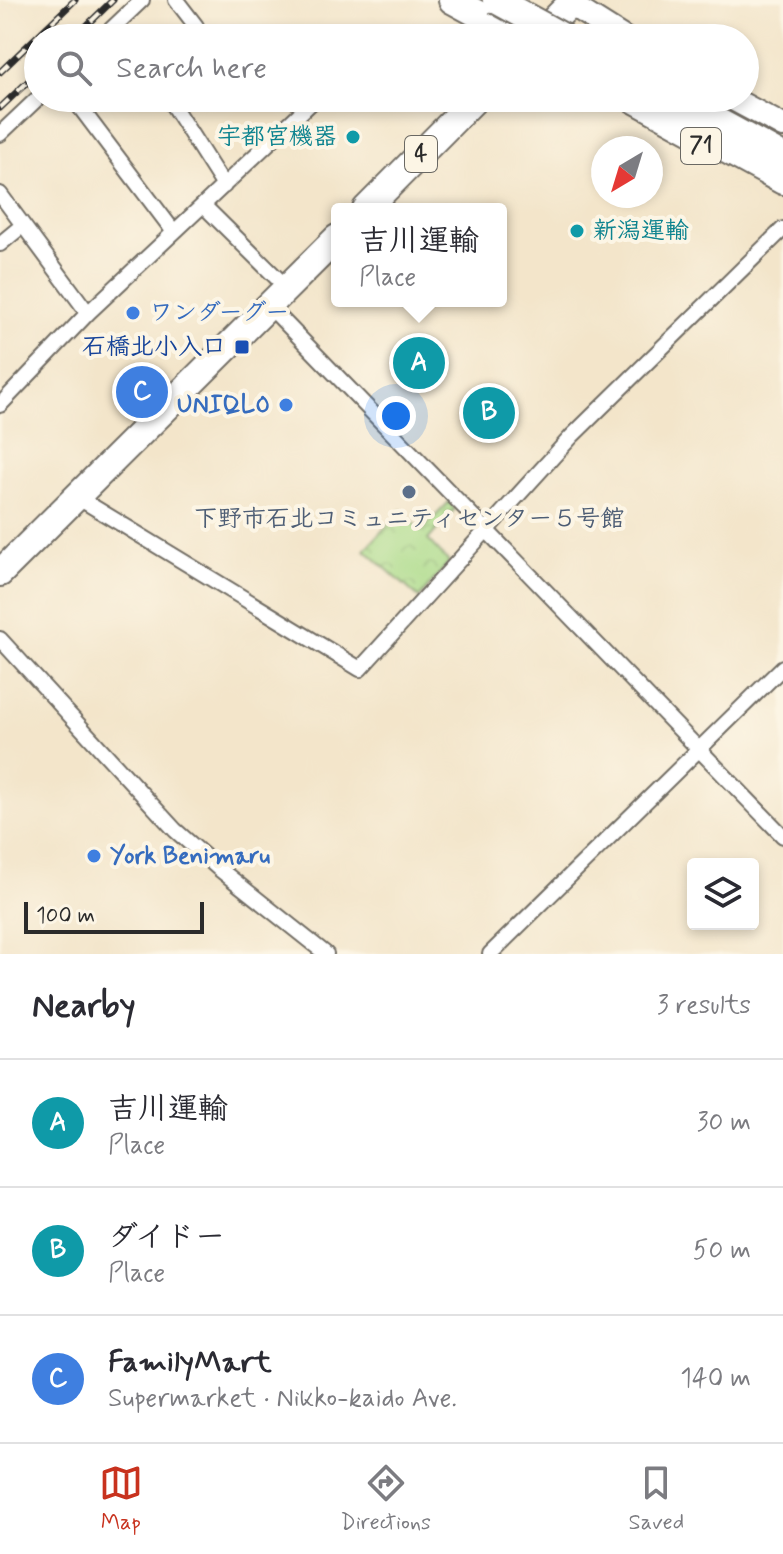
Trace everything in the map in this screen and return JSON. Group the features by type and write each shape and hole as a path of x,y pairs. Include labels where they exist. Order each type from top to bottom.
{"highway":[{"path":"452,0 496,24"},
{"path":"496,0 540,24"},
{"path":"548,24 569,1"},
{"name":"4","path":"372,203 462,112"},
{"path":"657,112 783,181"},
{"path":"701,112 783,157"},
{"path":"0,573 331,244"}],"main road":[{"path":"569,1 603,24"},
{"name":"71","path":"644,112 783,195"},
{"name":"71","path":"757,112 783,126"}],"street":[{"path":"121,24 142,0"},
{"path":"176,0 194,24"},
{"path":"0,134 24,111"},
{"path":"84,112 174,232"},
{"path":"177,112 224,186"},
{"path":"0,405 88,313 302,112"},
{"path":"0,194 88,313"},
{"path":"203,205 278,297 486,529 783,836"},
{"path":"0,244 23,225"},
{"path":"77,497 360,669 572,436 783,229"},
{"path":"0,639 175,830 326,954"},
{"path":"490,954 783,667"}],"green space":[{"path":"449,502 455,509 428,540 449,562 419,598 365,550 401,510 421,531"}],"railway":[{"path":"50,24 75,0"},
{"path":"88,24 113,0"},
{"path":"0,72 24,49"},
{"path":"0,108 24,85"}],"place":[{"name":"宇都宮機器","path":"353,137"},
{"name":"新潟運輸","path":"577,231"},
{"name":"ワンダーグー","path":"133,313"},
{"name":"石橋北小入口","path":"242,347"},
{"name":"吉川運輸","path":"419,363"},
{"name":"FamilyMart","path":"142,392"},
{"name":"UNIQLO","path":"286,405"},
{"name":"ダイドー","path":"489,413"},
{"name":"下野市石北コミュニティセンター５号館","path":"409,492"},
{"name":"York Benimaru","path":"94,856"}]}
